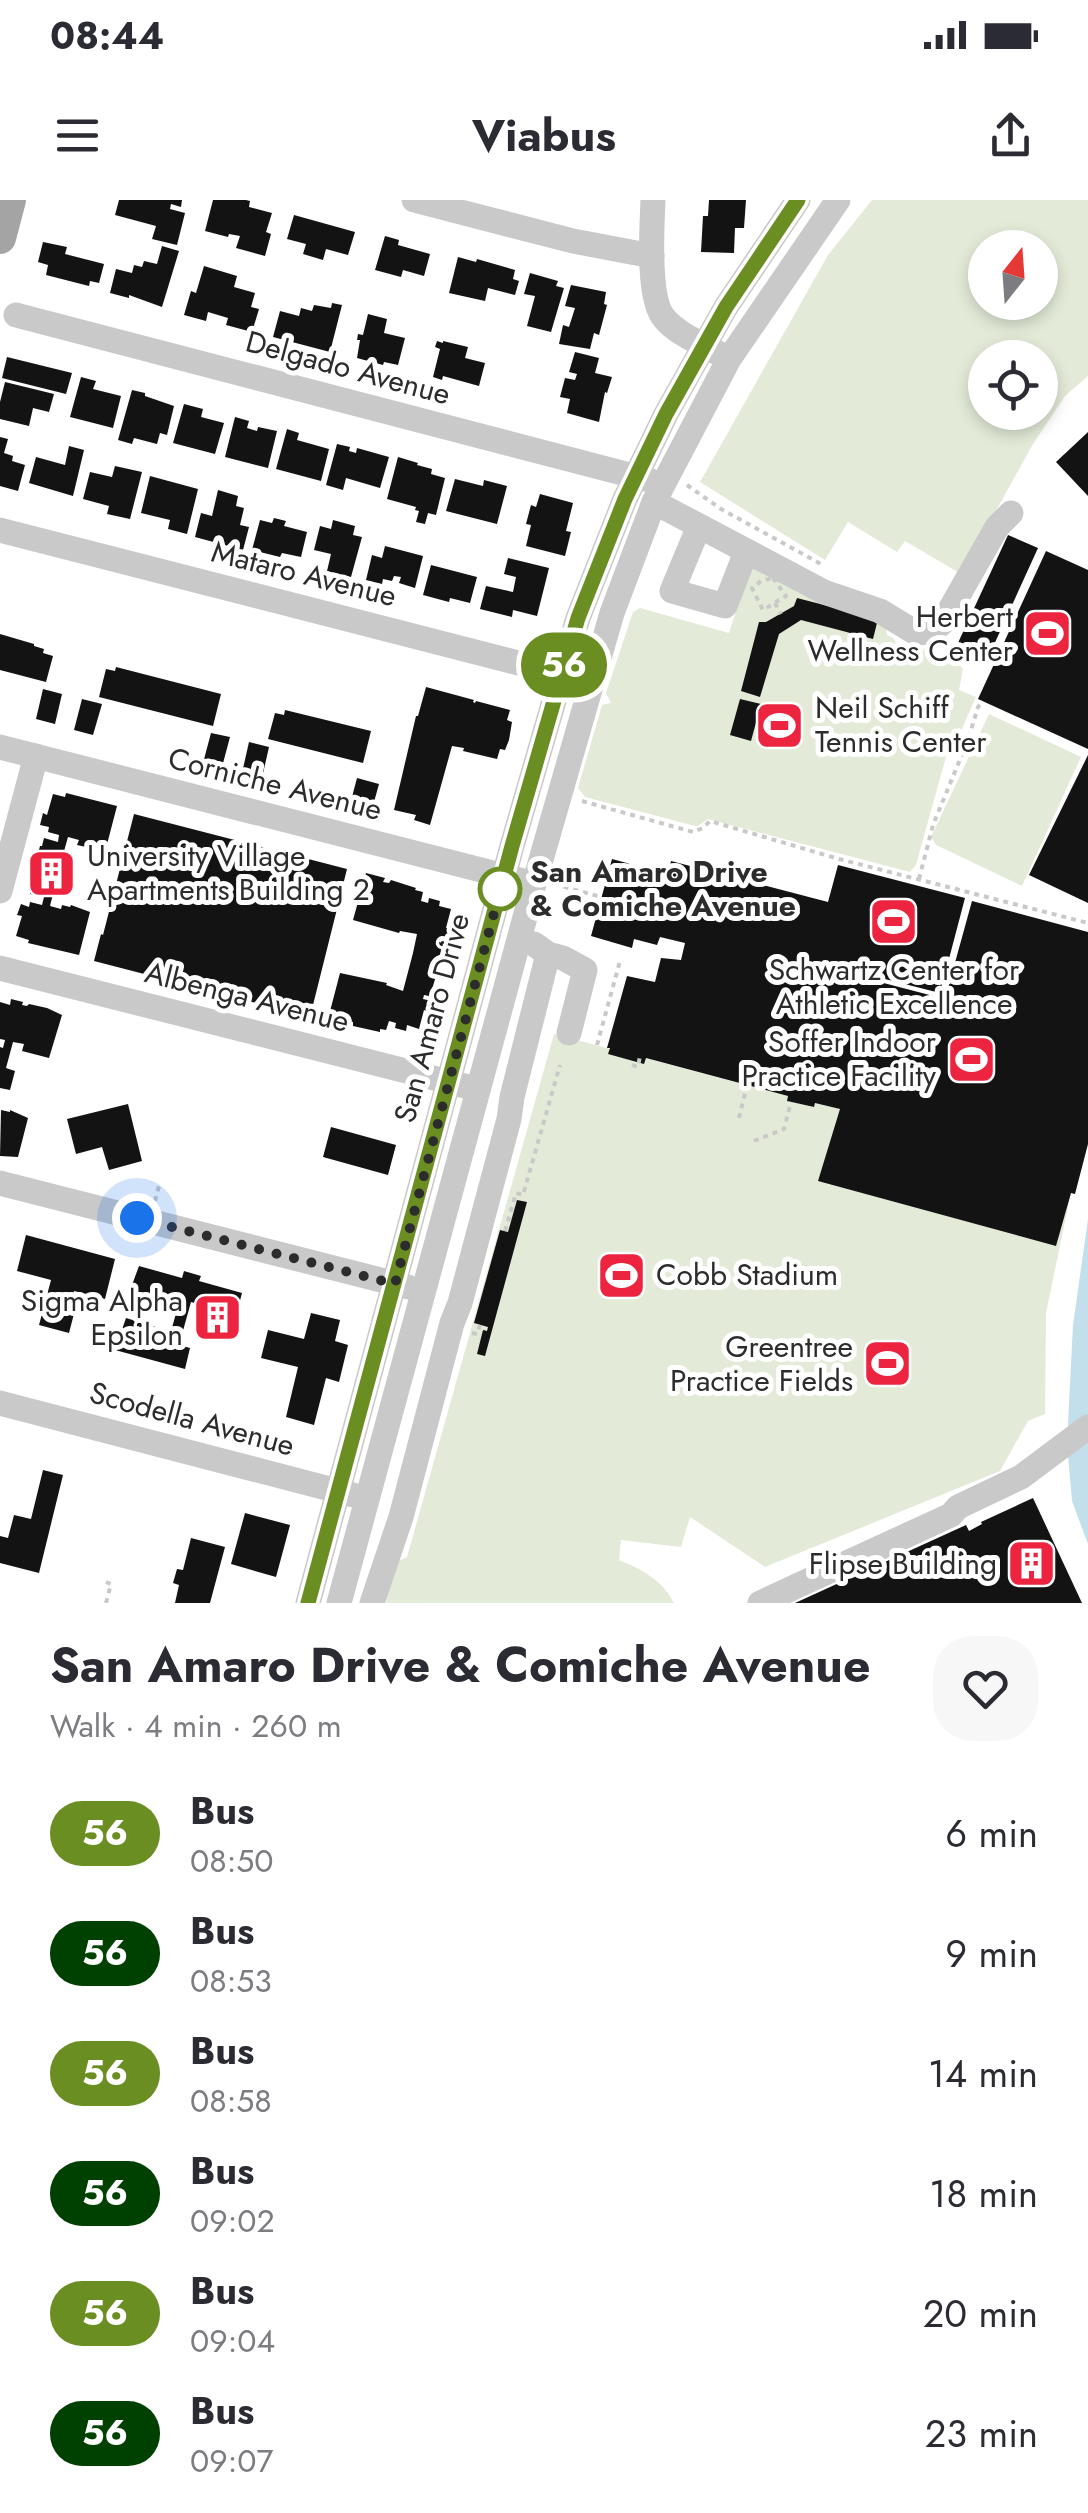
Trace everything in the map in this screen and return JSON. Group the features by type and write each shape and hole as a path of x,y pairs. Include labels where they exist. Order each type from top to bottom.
{"main road":[{"path":"0,238 10,200"}],"street":[{"path":"414,200 573,241 652,256"},
{"path":"653,200 652,256 656,303 661,315 729,359"},
{"name":"San Amaro Drive","path":"308,1603 504,876 578,618 636,476 704,344 798,200"},
{"name":"San Amaro Drive","path":"341,1602 520,938 542,884 591,682 612,613 729,359 838,200"},
{"name":"Delgado Avenue","path":"16,315 636,476 667,489 699,526 824,592 874,608 916,633 926,634 935,629 946,616 1000,522 1011,514"},
{"path":"699,526 672,590 725,606 746,552"},
{"name":"Mataro Avenue","path":"0,530 591,682"},
{"name":"Corniche Avenue","path":"0,746 542,884"},
{"path":"0,891 36,756"},
{"path":"520,938 586,970 569,1034"},
{"path":"372,1603 402,1518 509,1119 548,954"},
{"name":"Albenga Avenue","path":"0,968 512,1097"},
{"path":"0,1183 423,1291"},
{"name":"Scodella Avenue","path":"0,1403 368,1498"},
{"path":"760,1603 954,1521 958,1507 1021,1477 1088,1428"}],"path":[{"path":"667,489 721,509 827,568"},
{"path":"773,578 786,596 774,603 763,610 752,588 761,580 773,578"},
{"path":"774,603 781,614"},
{"path":"919,879 933,825 982,701"},
{"path":"572,798 693,832 710,821 1088,923"},
{"path":"542,884 601,898"},
{"path":"597,1045 620,960"},
{"path":"632,1065 638,1067 640,1056"},
{"path":"505,1232 516,1193 523,1195 560,1064"},
{"path":"739,1118 747,1085"},
{"path":"754,1141 784,1129 791,1102"},
{"path":"155,1201 160,1182"},
{"path":"472,1332 477,1334 480,1325"},
{"path":"106,1582 111,1584 106,1603"}],"green space":[{"path":"872,200 1088,200 1088,376 1058,406 1058,340 968,340 968,430 1042,430 961,574 905,541 897,552 848,522 825,560 700,482 828,255"},
{"name":"Neil Schiff Tennis Center","path":"750,567 872,615 896,643 942,654 963,669 959,690 976,697 954,747 949,746 916,865 910,872 708,819 695,826 585,797 578,788 602,705 611,703 606,693 633,612 640,608 729,633"},
{"path":"989,714 1081,757 1022,886 936,845 931,837"},
{"path":"554,1034 788,1096 788,1101 840,1109 1071,1193 1046,1313 1045,1414 1028,1421 1000,1471 765,1567 690,1517 681,1547 621,1540 619,1560 651,1577 674,1603 386,1603 396,1562 407,1557"}],"water":[{"path":"1088,1219 1088,1544 1072,1501 1067,1444 1073,1325"}],"building":[{"path":"119,200 182,200 181,207 171,204 170,209 185,213 177,245 152,239 156,226 115,215"},
{"path":"213,200 246,200 250,201 249,207 272,213 265,256 236,248 240,236 205,231"},
{"path":"709,200 746,200 744,228 735,228 734,253 701,252 703,216 708,216"},
{"path":"294,215 355,232 348,255 326,249 323,260 303,254 306,244 287,239"},
{"path":"385,236 399,240 398,245 430,254 424,276 403,270 401,277 375,270"},
{"path":"43,242 67,247 65,254 104,264 99,283 90,281 89,286 46,275 48,265 38,262"},
{"path":"162,246 179,251 162,307 129,295 110,293 116,269 132,273 134,265 142,267 144,261 157,264"},
{"path":"458,257 515,270 513,279 519,281 515,295 488,288 485,301 449,293"},
{"path":"204,266 237,276 234,287 255,293 251,307 259,309 252,332 226,325 228,318 208,312 206,321 184,315"},
{"path":"530,273 558,281 556,286 564,288 551,332 527,326 535,296 524,294"},
{"path":"571,285 606,292 607,305 599,335 594,333 590,349 559,344 563,325 569,327 575,308 565,306"},
{"path":"332,303 342,305 330,352 273,337 280,311 299,316 301,308 331,308"},
{"path":"368,314 387,319 384,333 405,338 398,365 357,358 358,334 363,335"},
{"path":"437,341 468,347 465,358 485,363 479,386 433,377 440,349 435,347"},
{"path":"575,352 599,358 595,373 612,377 599,422 567,413 570,399 560,397 565,378 575,380 577,374 569,372"},
{"path":"7,357 72,373 66,394 2,378"},
{"path":"81,377 96,381 93,389 121,396 113,428 70,417"},
{"path":"5,382 54,394 49,412 33,408 29,426 0,419"},
{"path":"132,390 174,406 167,435 160,433 157,444 134,438 132,444 118,440"},
{"path":"184,404 203,409 201,417 224,423 215,454 173,443"},
{"path":"235,417 249,421 247,428 277,431 268,468 225,457"},
{"path":"287,429 299,433 297,440 329,449 321,481 276,469"},
{"path":"1088,432 1088,496 1056,462"},
{"path":"0,437 8,439 4,453 25,465 18,491 0,486"},
{"path":"337,444 356,453 357,448 389,457 380,488 346,478 343,490 326,485"},
{"path":"69,446 84,450 73,496 29,483 36,457 65,465"},
{"path":"398,457 445,478 436,515 428,513 425,524 416,522 416,507 387,499"},
{"path":"115,466 142,472 130,519 107,514 109,506 83,499 90,472 112,477"},
{"path":"150,476 198,489 187,534 168,529 170,520 141,513"},
{"path":"455,479 483,486 484,480 507,486 497,524 446,511"},
{"path":"218,490 238,496 236,506 244,508 240,525 249,527 243,550 195,537 201,513 212,516"},
{"path":"540,494 573,503 565,556 526,546 531,505 536,507"},
{"path":"274,518 286,521 284,526 307,532 301,557 252,550 260,520 272,523"},
{"path":"333,520 355,526 353,535 362,537 351,577 327,571 331,554 314,550 320,526 331,529"},
{"path":"1008,535 1038,548 987,660 957,645"},
{"path":"385,546 423,556 415,588 399,583 401,577 383,579 382,584 366,580 372,555 382,558"},
{"name":"Herbert Wellness Center","path":"1046,551 1088,570 1088,749 978,699"},
{"path":"508,558 549,568 537,616 513,610 512,617 480,609 486,586 513,592 516,577 504,574"},
{"path":"431,565 477,577 470,603 423,595"},
{"path":"797,598 878,619 873,639 801,620 779,634 760,697 741,691 759,622 794,606"},
{"path":"0,634 34,644 53,656 46,682 0,670"},
{"path":"116,667 221,694 213,726 99,697 106,669 115,671"},
{"path":"426,687 510,710 507,720 512,722 505,750 500,749 497,759 452,746 430,825 414,820 416,815 394,810"},
{"path":"43,689 62,694 55,724 36,719"},
{"path":"82,699 102,704 93,735 74,730"},
{"path":"740,699 761,704 751,741 730,735"},
{"path":"285,710 371,731 363,763 268,739 275,713 284,715"},
{"path":"211,733 230,737 222,767 203,763"},
{"path":"249,742 269,747 262,778 242,773"},
{"path":"1088,755 1088,903 1029,875"},
{"path":"357,778 379,784 374,802 352,797"},
{"name":"University Village Apartments Building 2","path":"66,793 117,806 105,852 86,849 77,845 79,840 68,837 61,862 72,865 65,885 56,882 50,906 61,909 62,905 71,905 90,912 79,955 28,943 29,940 16,936 21,904 42,905 44,897 30,894 40,846 44,838 58,842 59,835 40,825 43,813 47,815 53,794 65,797"},
{"path":"134,814 347,869 310,1017 94,961"},
{"path":"612,859 668,874 671,861 828,902 838,865 965,898 940,993 877,977 876,981 945,999 972,901 1088,932 1088,1144 1056,1246 818,1181 840,1109 787,1101 788,1096 646,1058 644,1064 608,1054 627,976 655,982 661,958 681,960 685,943 660,937 657,945 634,939 632,948 591,936"},
{"path":"366,873 385,878 383,882 391,880 416,888 423,892 421,901 428,903 429,898 451,909 446,928 451,929 448,940 437,941 444,944 439,963 435,962 433,986 423,999 432,1001 429,1012 424,1010 419,1029 407,1025 406,1031 389,1021 386,1030 380,1032 353,1026 347,1020 346,1023 328,1019 340,973 387,983 403,991 413,953 417,934 353,920"},
{"path":"11,999 62,1015 49,1058 22,1051 24,1044 13,1042 6,1068 15,1071 10,1090 0,1088 0,1047 3,1048 5,1040 0,1039 0,1002 10,1005"},
{"path":"128,1104 142,1161 109,1170 102,1147 76,1154 67,1119"},
{"path":"1,1110 28,1118 18,1157 0,1156"},
{"path":"331,1127 396,1145 388,1175 323,1157"},
{"path":"517,1200 527,1202 485,1356 477,1354 483,1330 488,1327 474,1323 500,1230 508,1232"},
{"path":"26,1235 115,1259 105,1299 74,1291 70,1305 76,1306 69,1333 39,1325 51,1280 17,1271"},
{"name":"Sigma Alpha Epsilon","path":"139,1266 182,1278 184,1271 201,1276 199,1281 242,1293 233,1327 199,1317 202,1305 191,1302 179,1345 190,1348 185,1369 115,1350 126,1318 159,1328 156,1339 168,1342 180,1299 167,1296 164,1309 130,1300"},
{"path":"311,1313 340,1320 335,1341 348,1345 339,1382 326,1378 314,1425 286,1417 298,1367 261,1358 268,1330 304,1339"},
{"path":"43,1470 63,1475 39,1573 0,1563 0,1536 8,1538 14,1515 31,1519"},
{"path":"1033,1498 1082,1603 795,1603 966,1525 969,1531"},
{"path":"245,1513 290,1525 276,1577 231,1564"},
{"path":"191,1538 225,1547 210,1603 175,1603 179,1585 173,1583 177,1569 183,1570"}],"bus line":[{"name":"56","path":"308,1603 512,846 578,618 625,499 666,414 726,307 798,200"}],"place":[{"name":"Herbert Wellness Center","path":"1048,634"},
{"name":"Neil Schiff Tennis Center","path":"780,725"},
{"name":"University Village Apartments Building 2","path":"52,873"},
{"name":"San Amaro Drive & Comiche Avenue","path":"500,889"},
{"name":"Schwartz Center for Athletic Excellence","path":"894,921"},
{"name":"Soffer Indoor Practice Facility","path":"971,1059"},
{"name":"Cobb Stadium","path":"621,1275"},
{"name":"Sigma Alpha Epsilon","path":"218,1318"},
{"name":"Greentree Practice Fields","path":"888,1364"},
{"name":"Flipse Building","path":"1032,1564"}],"route":[{"path":"137,1218 395,1284 504,876 500,889"}]}
